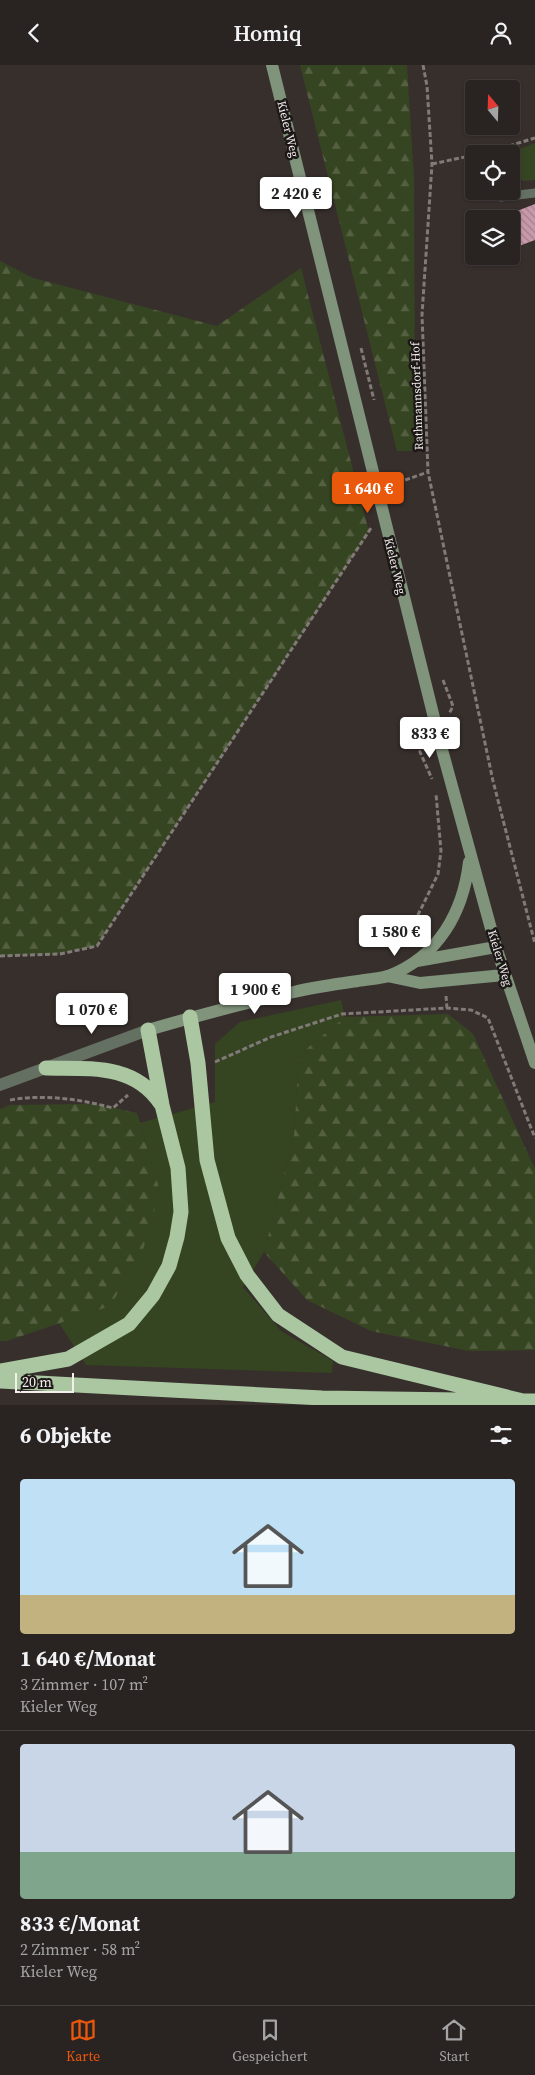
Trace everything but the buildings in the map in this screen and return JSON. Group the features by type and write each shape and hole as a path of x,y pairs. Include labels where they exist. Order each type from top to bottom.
{"highway":[{"path":"190,1017 198,1063 207,1160 228,1238 247,1275 278,1315 342,1357 529,1401"},
{"path":"0,1371 68,1359 129,1324 153,1295 169,1266 181,1213 178,1168 162,1105 148,1030"},
{"path":"46,1068 118,1072 138,1079 154,1093 162,1105"},
{"path":"0,1381 322,1398 529,1401"}],"street":[{"name":"Kieler Weg","path":"272,65 348,366 375,488 470,855 504,975 535,1063"},
{"path":"0,1085 148,1030 190,1017 314,988 387,976 416,961 432,947 455,916 466,888 470,855"},
{"path":"416,961 496,947"},
{"path":"387,976 420,983 504,975"}],"lane":[{"path":"520,195 535,193"}],"path":[{"name":"Rathmannsdorf-Hof","path":"422,65 427,86 432,164 422,315 428,472 493,781 535,943"},
{"path":"512,145 535,138"},
{"path":"432,164 465,157"},
{"path":"375,488 428,472"},
{"path":"0,956 60,954 97,946 363,541 381,510"},
{"path":"198,1063 216,1062 271,1037 342,1014 447,1008 471,1010 488,1018 535,1138"}],"green space":[{"path":"300,65 407,65 414,179 415,451 397,451"},
{"path":"535,143 535,180 520,179 520,149"},
{"path":"0,261 33,278 217,326 301,268 369,532 97,946 60,954 0,956"},
{"path":"341,1000 345,1017 299,1055 294,1135 264,1252 243,1287 281,1331 333,1361 332,1373 86,1365 59,1323 110,1305 160,1191 140,1123 215,1102 215,1044 240,1022"},
{"path":"448,1014 473,1034 535,1169 535,1350 469,1351 371,1331 307,1300 264,1252 294,1135 299,1055 345,1017"},
{"path":"96,1104 137,1113 160,1191 142,1253 110,1306 7,1341 0,1341 0,1109 10,1105"}]}
